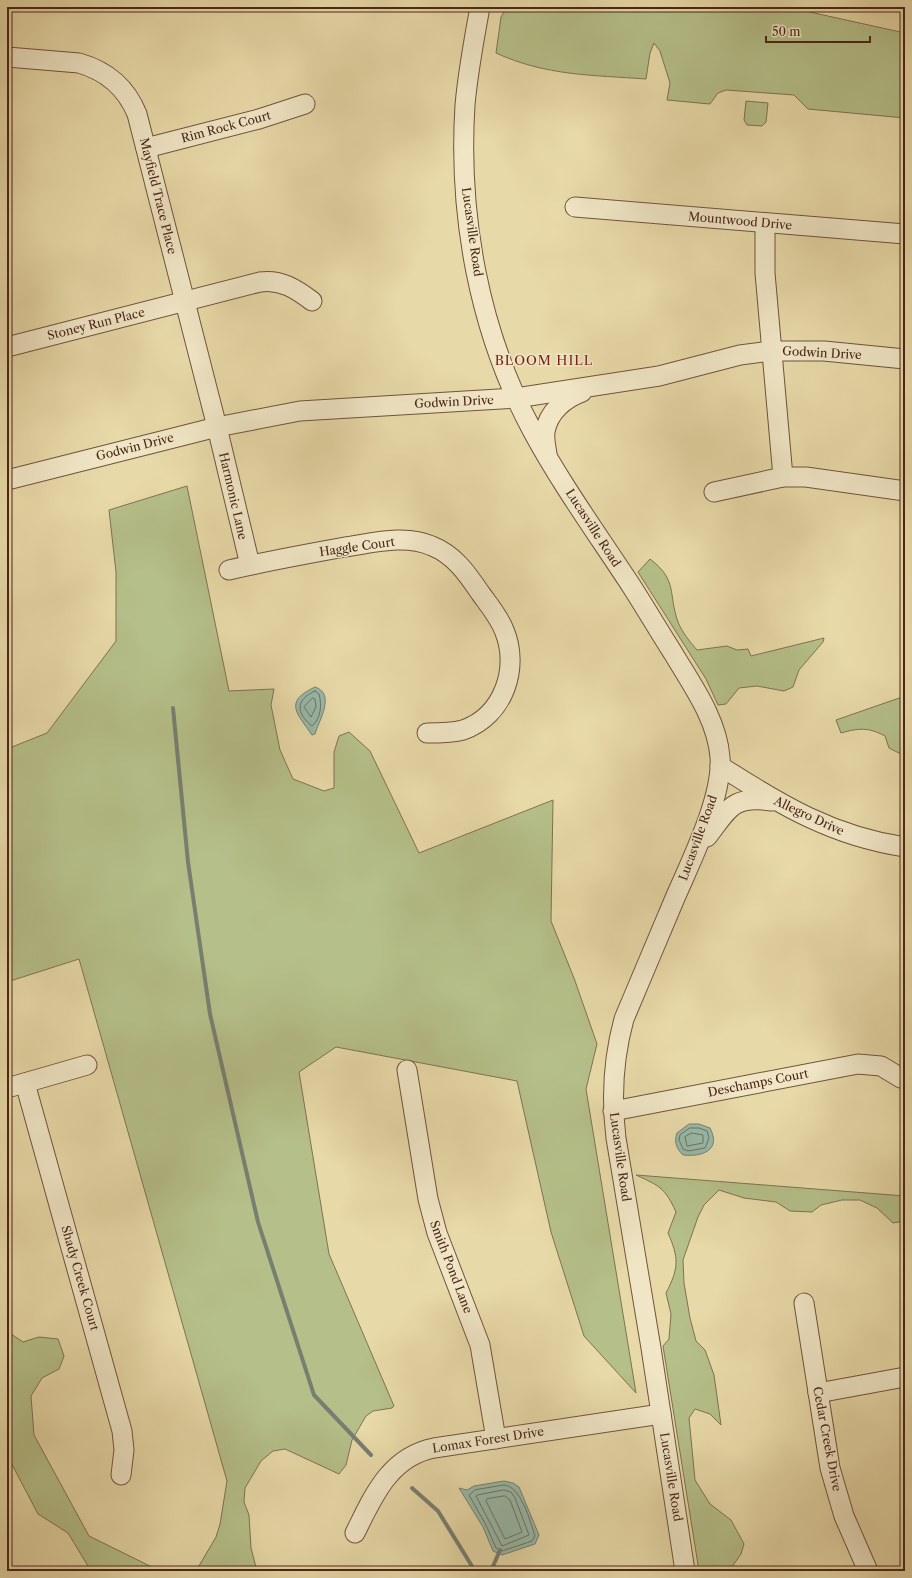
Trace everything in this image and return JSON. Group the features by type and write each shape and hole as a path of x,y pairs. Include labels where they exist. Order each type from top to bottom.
{"street":[{"name":"Lucasville Road","path":"480,7 469,68 466,104 464,150 466,204 480,293 493,337 516,398 548,459 640,599 699,696 717,738 720,766 710,813 624,1020 618,1043 613,1078 613,1111 685,1571"},
{"name":"Mayfield Trace Place","path":"7,57 79,63 98,69 119,84 132,102 146,148 217,427"},
{"name":"Rim Rock Court","path":"146,148 260,119 305,104"},
{"name":"Mountwood Drive","path":"575,207 765,224 905,234"},
{"path":"765,224 765,273 783,477"},
{"name":"Stoney Run Place","path":"7,347 268,281 288,285 312,301"},
{"name":"Godwin Drive","path":"7,480 217,427 300,411 516,398 659,376 740,355 771,351 824,351 905,360"},
{"path":"548,459 545,432 555,410 571,397 602,385"},
{"name":"Harmonic Lane","path":"217,427 250,565"},
{"path":"714,492 783,477 806,477 905,491"},
{"name":"Haggle Court","path":"229,570 296,555 390,540 410,541 432,546 452,558 467,573 504,629 510,651 510,673 503,695 487,716 463,730 427,733"},
{"name":"Allegro Drive","path":"720,766 775,801 844,833 874,842 905,847"},
{"path":"695,851 721,818 738,803 747,799 775,801"},
{"name":"Deschamps Court","path":"613,1111 858,1064 881,1066 901,1078"},
{"path":"16,1085 87,1065"},
{"name":"Smith Pond Lane","path":"407,1070 431,1211 445,1255 480,1346 496,1439"},
{"name":"Shady Creek Court","path":"16,1085 122,1431 124,1450 121,1475"},
{"name":"Cedar Creek Drive","path":"804,1303 835,1490 868,1571"},
{"path":"818,1393 905,1377"},
{"name":"Lomax Forest Drive","path":"355,1533 380,1485 389,1473 404,1460 427,1450 661,1414"}],"green space":[{"path":"507,7 787,7 905,33 905,118 808,109 794,95 726,90 718,93 710,104 667,100 670,83 660,51 654,43 650,53 646,79 570,73 515,61 496,53 501,17"},
{"path":"746,101 768,103 766,122 762,126 747,125 744,120"},
{"path":"187,486 229,691 274,689 271,705 280,750 293,779 324,791 334,788 334,752 339,736 349,732 370,751 419,853 553,800 551,921 574,978 597,1044 586,1089 636,1393 584,1336 551,1232 517,1081 336,1047 299,1072 329,1254 394,1406 392,1408 373,1411 366,1416 352,1440 346,1465 339,1474 285,1449 273,1451 261,1461 245,1488 244,1502 249,1515 251,1548 257,1571 196,1571 216,1537 220,1524 227,1481 79,959 7,982 7,749 47,733 116,641 116,572 109,510"},
{"path":"650,559 659,567 669,581 678,622 684,633 697,650 727,646 737,650 748,649 751,656 824,638 823,642 799,670 793,687 784,691 757,686 739,688 726,704 718,705 706,679 638,572"},
{"path":"905,696 905,756 889,748 885,736 873,731 858,729 841,733 836,720"},
{"path":"636,1175 905,1196 905,1221 893,1223 877,1208 860,1200 842,1200 821,1205 812,1212 790,1211 776,1202 744,1198 719,1190 704,1205 698,1217 683,1260 684,1283 690,1318 696,1341 705,1350 714,1375 721,1425 710,1414 695,1409 689,1418 695,1480 710,1504 731,1520 744,1544 741,1554 729,1571 699,1571 663,1346 669,1339 671,1314 666,1293 673,1277 676,1263 676,1256 668,1233 676,1212 661,1189 651,1182"},
{"path":"7,1324 11,1334 23,1342 39,1337 58,1339 64,1356 59,1369 42,1378 31,1396 34,1435 89,1536 160,1571 91,1571 68,1533 38,1514 7,1455"}],"water":[{"path":"315,687 321,690 325,701 315,734 312,735 298,714 296,703 305,692"},
{"path":"689,1124 699,1124 710,1128 713,1136 713,1142 708,1151 696,1155 683,1155 679,1150 676,1145 677,1133"},
{"path":"504,1481 513,1483 519,1487 539,1535 535,1544 502,1555 493,1551 483,1527 459,1488 467,1490 474,1486"}],"waterway":[{"path":"173,708 188,862 210,1014 258,1222 314,1395 371,1455"},
{"path":"412,1488 438,1511 475,1571"},
{"path":"491,1571 500,1550"}],"district":[{"name":"BLOOM HILL","path":"544,360"}]}
